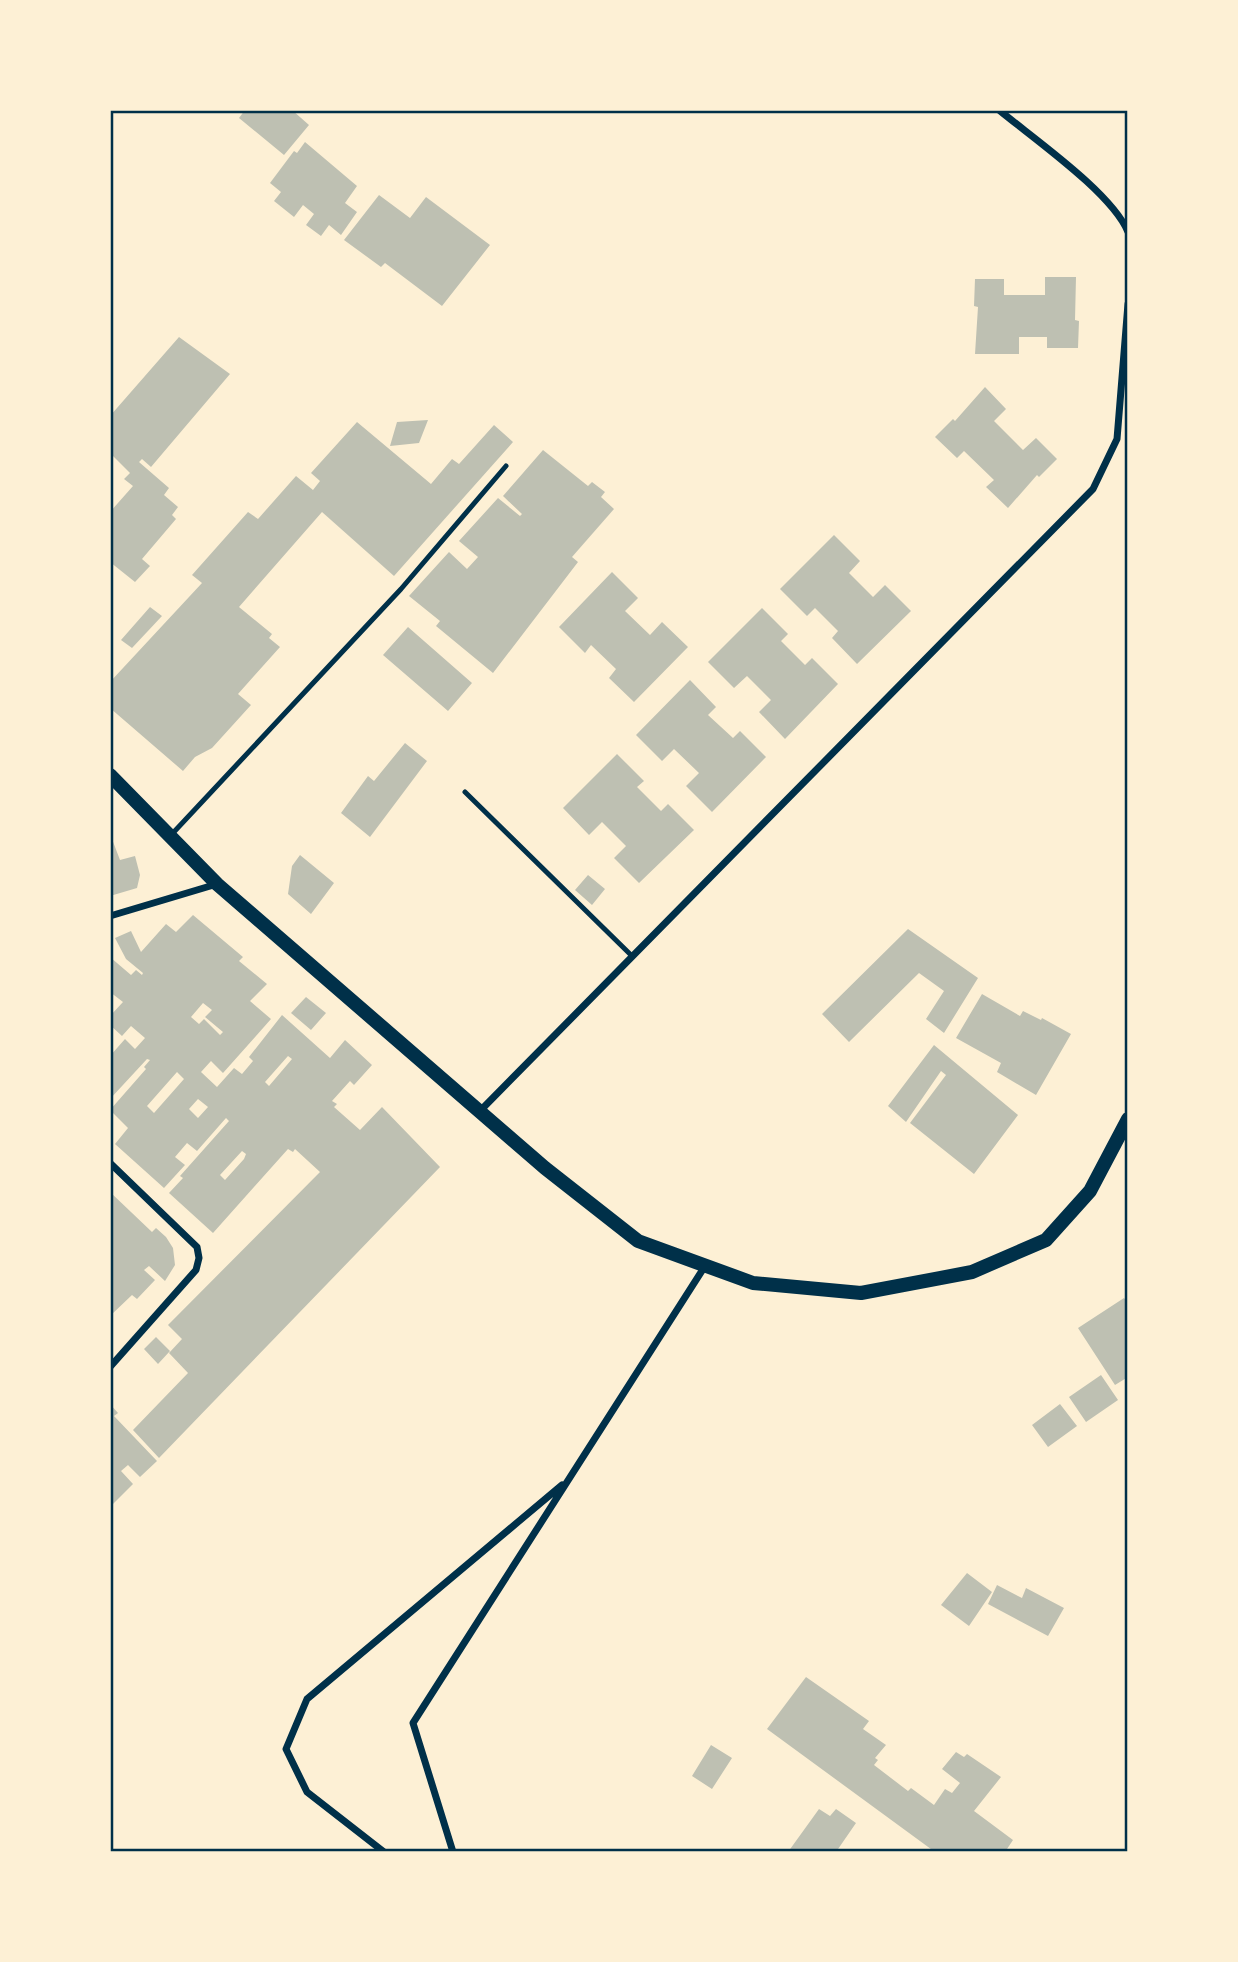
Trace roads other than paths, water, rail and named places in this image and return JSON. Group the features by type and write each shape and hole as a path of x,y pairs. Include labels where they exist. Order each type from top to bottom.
{"main road":[{"path":"110,775 218,884 545,1168 638,1241 753,1283 861,1293 972,1272 1046,1240 1090,1191 1128,1119"}],"street":[{"path":"999,110 1102,197 1121,216 1128,232"},
{"path":"479,1111 1093,489 1117,439 1128,304"},
{"path":"110,916 218,884"},
{"path":"110,1163 197,1247 199,1258 196,1270 110,1367"},
{"path":"453,1852 414,1723 705,1266"},
{"path":"384,1852 307,1792 286,1749 307,1699 568,1480"}],"lane":[{"path":"170,837 401,589 506,466"},
{"path":"465,792 632,956"}]}
